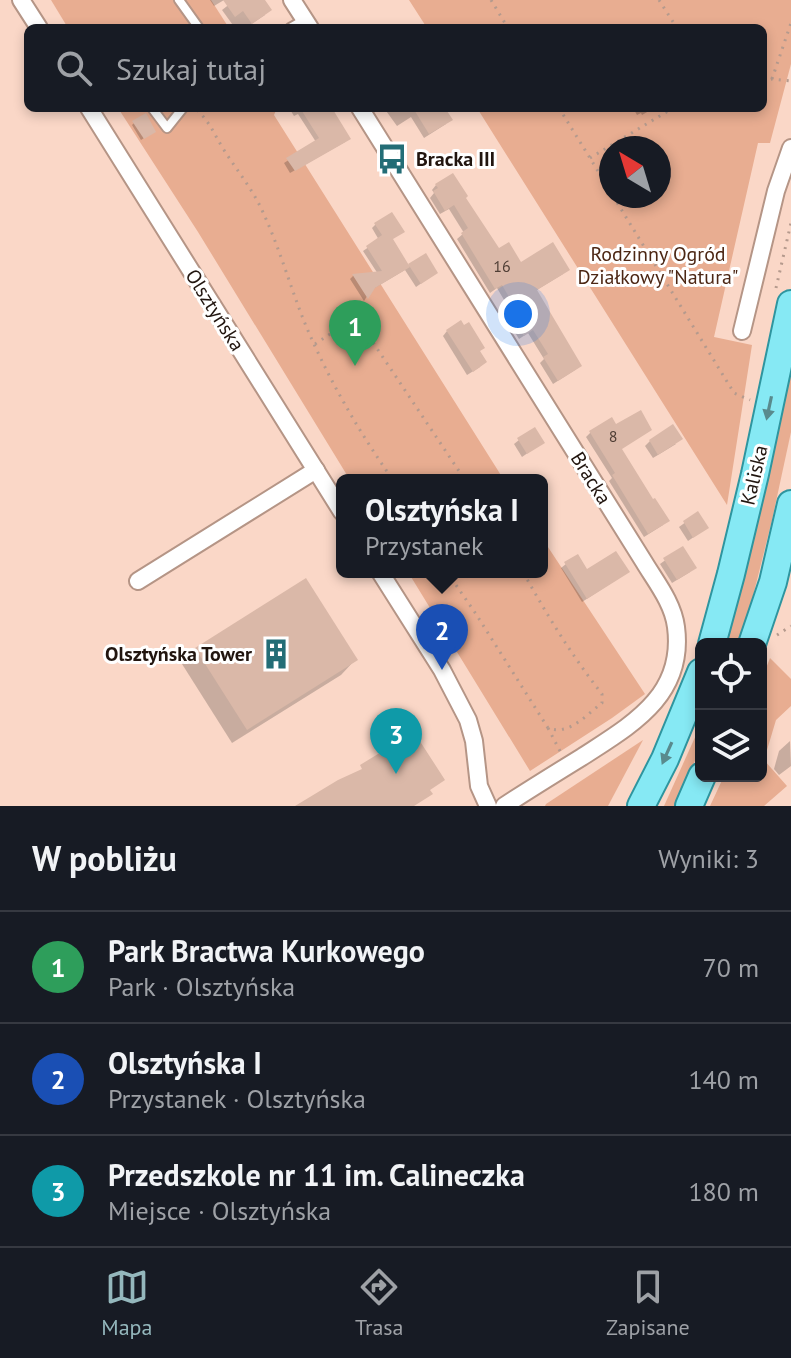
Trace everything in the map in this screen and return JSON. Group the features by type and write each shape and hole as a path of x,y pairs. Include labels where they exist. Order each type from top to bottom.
{"main road":[{"name":"Kaliska","path":"714,638 755,474 782,301"},
{"path":"763,638 765,606 791,504"},
{"path":"641,806 665,759 695,686"},
{"path":"689,806 699,782"}],"street":[{"path":"21,0 36,24"},
{"path":"292,0 301,24"},
{"name":"Olsztyńska","path":"92,112 336,502"},
{"name":"Bracka","path":"363,112 644,562 670,606 676,626 673,668 664,691 653,705 626,728 504,806"},
{"path":"742,331 776,191 791,148"},
{"path":"138,581 316,470"},
{"path":"384,578 442,670 468,720 474,741 479,786 488,806"}],"lane":[{"path":"179,0 196,24"},
{"path":"155,112 167,128 180,112"},
{"path":"765,606 784,585"}],"path":[{"path":"491,0 506,24"},
{"path":"659,0 674,24"},
{"path":"772,79 791,23"},
{"path":"767,80 791,81"},
{"path":"198,112 247,181 315,344 353,418 389,474"},
{"path":"561,112 599,173"},
{"path":"590,158 666,112"},
{"path":"621,208 734,393 750,401"},
{"path":"782,301 791,223"},
{"path":"315,344 356,317 461,474"},
{"path":"451,578 563,756"},
{"path":"526,578 583,670 602,694 602,703 570,728 556,731 548,728"},
{"path":"767,638 791,626"}],"green space":[{"path":"51,0 211,0 226,24 66,24"},
{"name":"Rodzinny Ogród Działkowy \"Natura\"","path":"409,0 791,0 791,64 770,143 758,143 714,337 752,345 727,505 480,112 767,112 767,24 424,24"},
{"path":"121,112 275,112 274,115 500,474 346,474"},
{"path":"791,350 791,432 772,520 740,638 723,638"},
{"path":"548,547 645,694 530,771 412,578 548,578"},
{"path":"770,658 791,679 791,706 776,720 767,750 767,710 767,666"},
{"path":"695,737 695,761 675,806 664,806"},
{"path":"643,740 608,806 545,806 546,804"},
{"path":"767,763 787,786 764,806 710,806 721,782 767,782"}],"building":[{"path":"223,0 265,0 272,10 252,24 243,11 235,17"},
{"path":"303,112 334,112 351,139 295,171 286,158 319,138"},
{"path":"415,112 448,112 453,120 429,134"},
{"path":"146,113 156,132 144,139 132,121"},
{"path":"453,173 499,248 509,242 521,262 553,242 570,270 537,290 582,366 558,381 543,357 548,354 533,330 524,336 511,315 517,311 502,285 495,289 461,233 468,228 454,205 445,211 433,191 438,188 435,184"},
{"path":"392,212 405,232 393,239 410,267 375,288 368,299 352,274 382,271 366,246 382,235 374,223"},
{"path":"426,253 438,273 421,284 408,264"},
{"path":"461,320 464,325 469,322 485,348 480,351 487,362 473,372 446,330"},
{"path":"641,410 652,430 622,449 670,521 648,534 589,431 612,417 616,424"},
{"path":"673,424 683,439 658,455 649,440"},
{"path":"535,427 545,443 527,454 517,438"},
{"path":"698,511 709,528 693,538 683,521"},
{"path":"683,546 697,568 677,580 663,558"},
{"path":"616,551 630,572 587,599 564,562 578,554 587,569"},
{"name":"Olsztyńska Tower","path":"306,578 358,660 247,730 195,648"},
{"path":"414,732 445,780 430,790 433,794 414,806 295,806 362,769 360,765"}],"place":[{"name":"Bracka III","path":"392,159"},
{"name":"Park Bractwa Kurkowego","path":"355,366"},
{"name":"Olsztyńska Tower","path":"276,654"},
{"name":"Olsztyńska I","path":"442,670"},
{"name":"Przedszkole nr 11 im. Calineczka","path":"396,774"}]}
